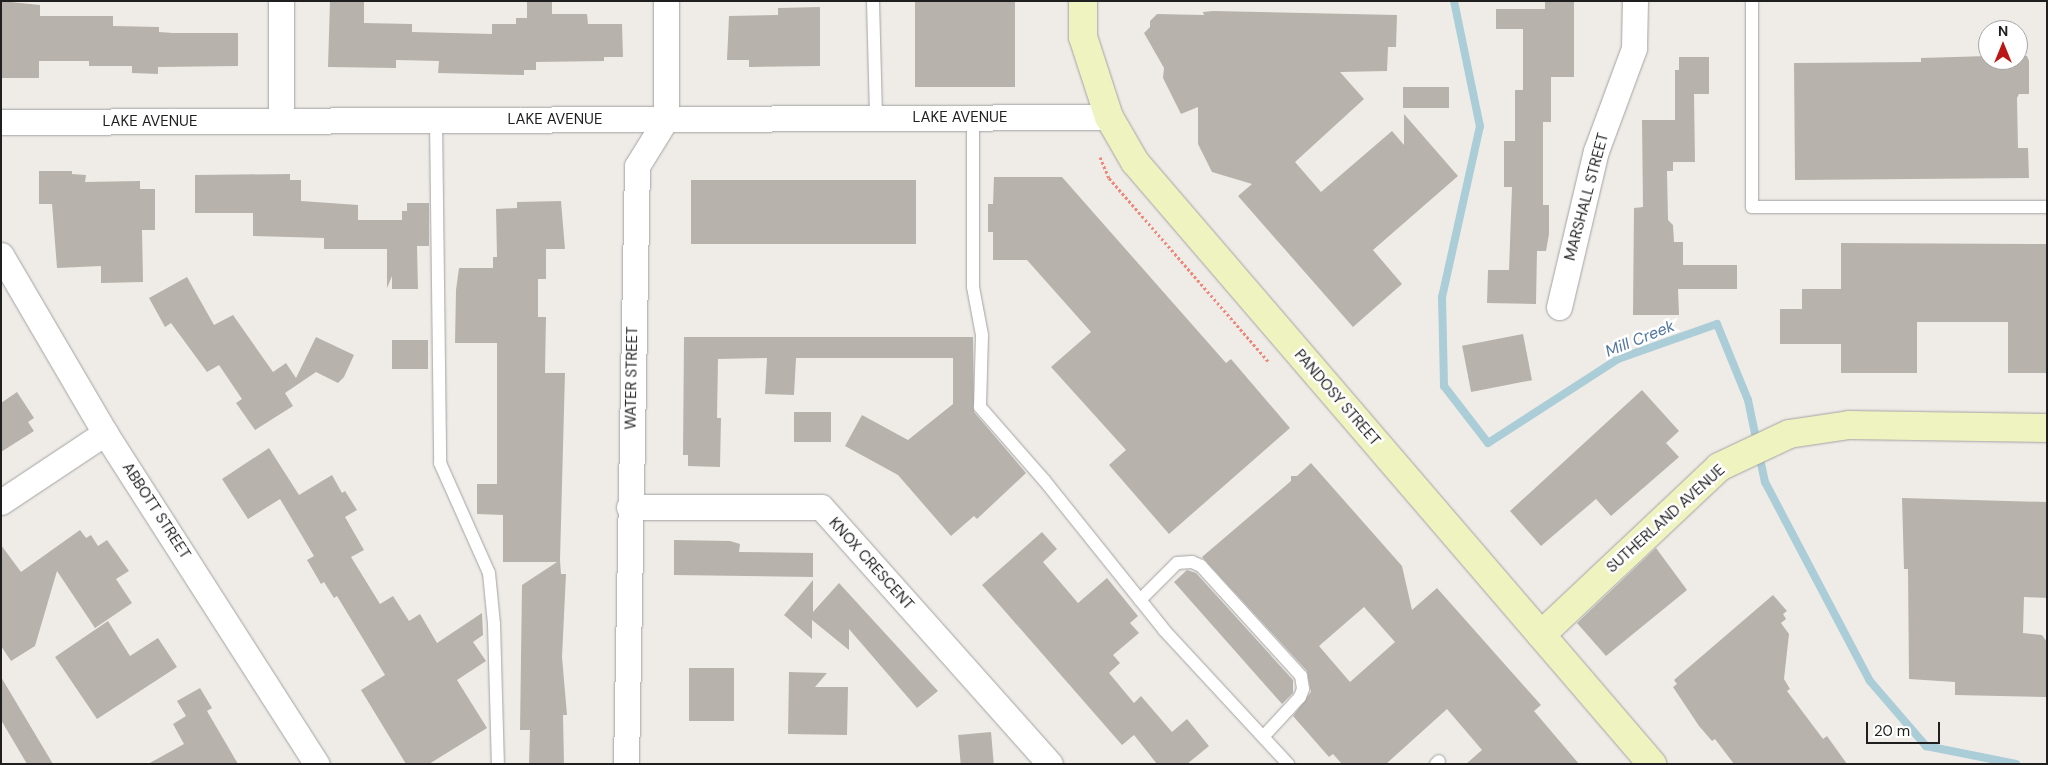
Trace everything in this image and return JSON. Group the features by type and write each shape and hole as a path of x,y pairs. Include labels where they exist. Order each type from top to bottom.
{"main road":[{"name":"PANDOSY STREET","path":"1083,1 1083,37 1109,117 1135,162 1652,764"},
{"name":"SUTHERLAND AVENUE","path":"1541,635 1720,467 1789,434 1849,425 2047,428"}],"street":[{"path":"282,1 282,121"},
{"path":"666,1 666,119"},
{"name":"MARSHALL STREET","path":"1559,307 1596,151 1634,48 1635,1"},
{"name":"LAKE AVENUE","path":"1,122 1109,117"},
{"name":"WATER STREET","path":"626,764 629,507 637,166 666,119"},
{"name":"ABBOTT STREET","path":"1,255 105,433 316,764"},
{"path":"1,502 105,433"},
{"name":"KNOX CRESCENT","path":"629,507 821,507 1050,764"}],"lane":[{"path":"874,1 876,118"},
{"path":"1752,1 1752,207 2047,207"},
{"path":"973,118 973,286 982,335 980,408 1044,480 1140,600 1288,764"},
{"path":"436,120 440,463 489,573 494,624 498,764"},
{"path":"1140,600 1177,563 1192,562 1201,566 1294,669 1303,681 1300,696 1263,737"}],"building":[{"path":"1,1 40,5 40,16 113,16 113,26 159,27 159,32 173,33 238,33 238,66 158,67 158,74 132,73 132,66 89,66 89,61 39,61 39,78 1,78"},
{"path":"330,1 364,1 364,23 412,24 412,32 492,34 492,24 516,24 516,18 527,18 527,1 552,1 552,14 587,14 588,24 622,24 623,57 604,57 604,61 536,62 536,70 524,70 524,75 438,73 439,61 396,60 396,68 328,67"},
{"path":"915,1 1015,1 1015,87 915,87"},
{"path":"1545,1 1574,1 1574,77 1551,77 1551,122 1543,122 1543,205 1549,205 1549,234 1546,251 1537,251 1536,304 1487,303 1488,270 1509,270 1512,187 1504,187 1504,141 1515,141 1515,90 1523,90 1523,29 1496,29 1496,9 1545,9"},
{"path":"820,7 820,66 749,67 749,60 727,60 729,16 778,15 778,8"},
{"path":"1203,12 1397,15 1396,47 1388,47 1387,71 1340,72 1364,99 1295,162 1321,192 1392,131 1404,145 1404,114 1458,176 1373,250 1402,284 1353,327 1238,196 1252,184 1212,172 1198,144 1198,107 1181,114 1163,78 1164,68 1144,33 1150,27 1150,21 1157,14 1204,15"},
{"path":"1978,56 1978,70 2028,70 2028,58 2029,94 2019,94 2017,98 2018,148 2028,148 2029,178 1795,180 1794,63 1921,62 1921,58"},
{"path":"1679,57 1709,57 1709,94 1694,94 1695,162 1673,162 1673,171 1667,171 1668,220 1673,225 1674,242 1683,242 1683,265 1737,265 1737,289 1678,289 1679,315 1633,315 1634,208 1643,207 1642,120 1675,120 1675,70 1679,70"},
{"path":"1403,87 1449,87 1449,108 1403,108"},
{"path":"39,171 72,171 72,174 86,175 85,182 140,181 140,189 155,189 155,230 142,230 143,282 101,283 101,266 57,268 52,204 39,204"},
{"path":"290,174 290,180 301,180 301,201 358,205 358,220 402,220 402,211 407,211 407,203 429,203 429,246 417,246 418,289 392,289 392,276 387,288 387,249 324,249 324,238 253,236 253,213 195,213 195,175"},
{"path":"994,177 1062,177 1226,363 1231,359 1290,428 1169,534 1109,465 1126,450 1051,367 1091,332 1027,260 993,260 993,232 988,232 988,204 993,204"},
{"path":"691,180 916,180 916,244 691,244"},
{"path":"561,201 565,249 546,249 546,279 538,279 538,317 546,317 545,373 565,373 560,560 561,574 566,574 562,657 567,715 563,715 564,764 529,764 530,730 520,730 522,585 557,562 503,562 503,515 477,514 477,484 497,484 497,343 455,343 456,290 459,268 493,268 493,257 497,257 496,209 517,208 517,202"},
{"path":"1841,243 2047,244 2047,373 2008,373 2008,322 1917,322 1917,373 1841,373 1841,344 1780,344 1780,309 1802,309 1802,289 1841,289"},
{"path":"187,277 214,325 233,315 273,372 286,363 296,378 316,337 354,355 344,377 338,383 316,372 285,393 293,406 255,430 236,403 242,399 219,365 207,372 171,323 165,327 149,298"},
{"path":"1523,334 1532,380 1471,392 1462,346"},
{"path":"684,337 973,337 974,412 1026,473 977,519 974,516 951,536 898,475 845,446 862,415 908,440 953,404 953,358 796,358 794,395 765,394 767,358 718,359 717,418 721,418 720,467 688,466 688,455 683,455"},
{"path":"392,340 428,340 428,369 392,369"},
{"path":"1642,390 1679,431 1666,443 1679,457 1611,516 1596,499 1541,546 1510,511"},
{"path":"17,392 34,418 28,422 34,431 1,452 1,403"},
{"path":"794,412 831,412 831,442 794,442"},
{"path":"269,448 299,495 332,475 342,493 345,491 357,510 345,517 364,550 351,557 380,604 393,596 409,621 420,614 437,643 482,613 483,635 473,642 486,661 457,680 487,728 429,764 406,764 361,690 385,675 337,596 334,598 324,582 321,584 307,560 314,556 280,499 248,519 222,479"},
{"path":"1311,463 1402,566 1412,610 1437,588 1541,705 1534,711 1579,764 1466,764 1482,750 1447,709 1386,764 1342,764 1333,754 1329,757 1293,716 1311,692 1307,671 1202,557 1291,481 1291,476 1297,476","holes":["1364,607 1395,642 1350,682 1319,646"]},
{"path":"1902,498 2047,502 2047,598 2024,597 2023,633 2042,635 2047,642 2047,697 1955,695 1955,682 1909,679 1908,569 1904,569"},
{"path":"80,530 86,538 91,535 98,546 107,540 129,571 116,579 132,603 95,628 57,571 35,646 11,661 1,646 1,545 21,572"},
{"path":"1042,532 1057,549 1043,562 1078,603 1107,578 1138,616 1130,623 1139,633 1113,655 1120,663 1109,673 1134,703 1141,696 1172,732 1187,719 1209,746 1187,764 1157,764 1134,735 1122,745 982,585"},
{"path":"674,540 730,541 740,544 739,552 813,553 813,577 674,575"},
{"path":"1656,548 1687,590 1606,656 1577,623"},
{"path":"1187,570 1196,573 1293,680 1293,693 1282,704 1174,582"},
{"path":"813,580 813,612 839,583 938,691 917,708 849,629 849,650 812,620 812,639 784,615"},
{"path":"1773,595 1787,611 1783,614 1786,619 1781,623 1789,634 1784,679 1790,689 1787,691 1823,739 1827,736 1847,764 1734,764 1715,739 1712,741 1699,726 1673,687 1677,684 1674,680"},
{"path":"108,621 130,656 158,638 177,667 97,719 55,657"},
{"path":"689,668 734,668 734,721 689,721"},
{"path":"789,672 827,673 815,687 848,687 847,735 788,734"},
{"path":"1,677 53,764 27,764 1,720"},
{"path":"200,688 212,708 207,711 238,764 148,764 184,744 173,724 186,716 177,701"},
{"path":"991,732 994,764 961,764 958,735"}],"waterway":[{"name":"Mill Creek","path":"1454,1 1480,126 1442,297 1444,386 1488,443 1618,359 1717,324 1748,400 1757,443"},
{"name":"Mill Creek","path":"1759,454 1765,482 1870,681 1926,746 2016,764"}]}
